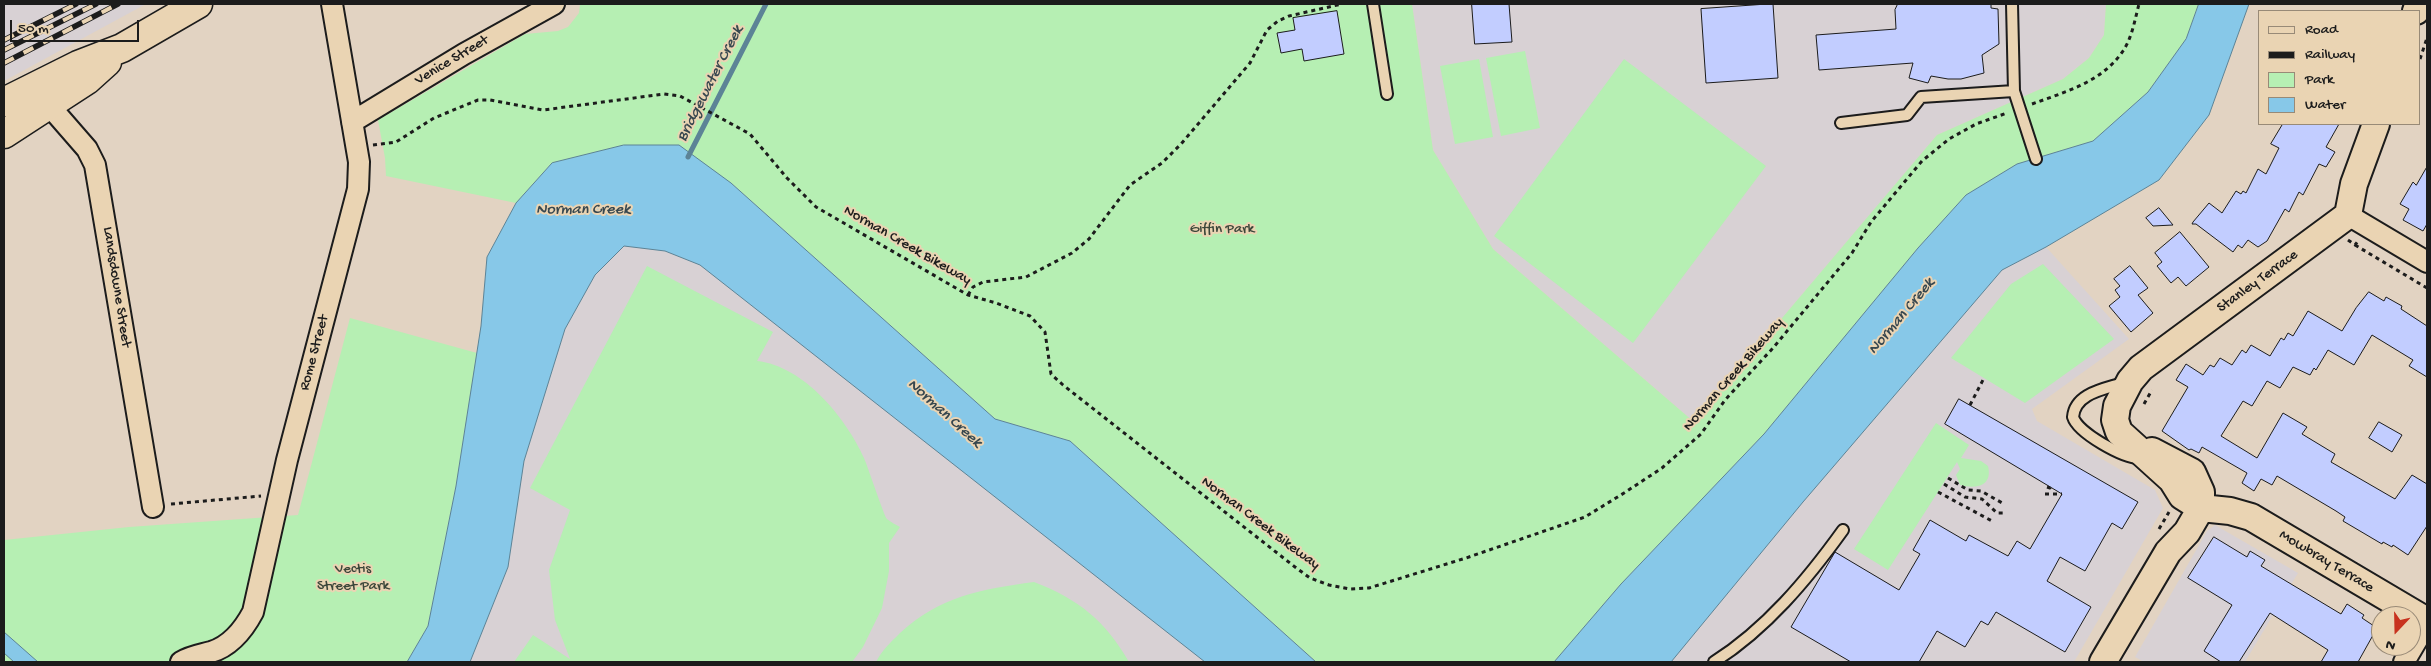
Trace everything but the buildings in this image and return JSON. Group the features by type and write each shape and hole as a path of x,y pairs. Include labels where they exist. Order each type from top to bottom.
{"main road":[{"path":"4,102 42,97 87,80 122,48 198,4"},
{"path":"4,134 42,97"}],"street":[{"name":"Rome Street","path":"181,662 189,657 213,651 235,638 248,621 256,603 278,496 358,189 360,172 357,147 332,4"},
{"name":"Venice Street","path":"352,122 464,54 554,4"},
{"name":"Landsdowne Street","path":"42,97 88,149 95,165 153,507"},
{"path":"2376,125 2354,184 2348,215 2427,262"},
{"name":"Stanley Terrace","path":"2120,430 2117,406 2130,381 2150,361 2348,215"},
{"path":"2120,430 2174,483 2195,499"},
{"path":"2103,662 2168,552 2187,532 2195,499 2195,477 2187,468 2120,430"},
{"name":"Mowbray Terrace","path":"2195,499 2225,497 2251,517 2427,622"},
{"path":"2404,662 2427,622"}],"lane":[{"path":"1373,4 1387,94"},
{"path":"2012,4 2014,91 2036,158"},
{"path":"1841,123 1907,115 1921,97 2014,91"},
{"path":"2130,381 2085,397 2076,405 2073,417 2079,427 2124,455 2148,458"},
{"path":"1714,662 1737,648 1783,604 1814,569 1843,530"}],"path":[{"path":"968,295 973,287 983,282 1026,277 1072,253 1089,239 1130,185 1162,163 1181,144 1250,64 1267,30 1289,16 1342,4"},
{"name":"Norman Creek Bikeway","path":"357,147 396,142 434,118 478,100 490,100 543,110 671,94 694,103 728,120 750,134 787,178 816,207 968,295 1022,313 1039,323 1045,332 1051,374 1310,578 1329,585 1350,589 1369,588 1584,517 1662,468 1701,434 1725,400 1773,348 1852,253 1870,222 1922,161 1950,139 1976,124 2074,89 2103,72 2124,50 2139,4"},
{"path":"2421,56 2427,38"},
{"path":"2355,245 2427,288"},
{"path":"1970,405 1984,378"},
{"path":"1948,478 1968,490 1981,491 2004,504"},
{"path":"1944,484 1965,497 1982,499 1997,513 2005,513"},
{"path":"2047,487 2050,488 2053,485"},
{"path":"1938,492 1992,521"},
{"path":"2045,494 2062,494"},
{"path":"185,502 249,495 278,496"}],"shaded area":[{"path":"4,4 146,4 4,81"},
{"path":"1412,4 2106,4 2104,35 2089,58 2063,79 1937,135 1694,422 1493,249 1433,150"},
{"path":"624,246 665,251 700,265 1205,662 470,662 508,567 524,461 565,329 595,275"},
{"path":"2046,247 2129,339 2032,409 2037,421 2155,490 2163,508 2074,662 1671,662 1803,502 2002,270"},
{"path":"2215,525 2298,573 2245,662 2144,662 2135,657 2207,531"}],"green space":[{"name":"Giffin Park","path":"580,4 1412,4 1433,150 1493,249 1694,422 1937,135 2063,79 2089,58 2104,35 2106,4 2199,4 2186,39 2148,92 2093,141 2017,164 1966,195 1918,248 1764,434 1621,584 1554,662 1316,662 1070,441 995,419 731,183 552,163 516,203 386,176 385,158 378,120 525,34 558,31 568,27 579,13"},
{"path":"1525,51 1540,128 1501,136 1486,58"},
{"path":"1479,59 1493,137 1455,144 1440,66"},
{"path":"1624,59 1766,166 1633,343 1494,236"},
{"path":"2043,264 2114,339 2025,403 1951,358 2011,284"},
{"path":"647,266 773,332 757,361 774,365 807,383 835,411 864,458 887,519 900,527 889,543 889,571 882,608 863,647 852,662 514,662 533,635 570,659 555,620 549,570 570,510 530,488"},
{"name":"Vectis Street Park","path":"350,318 477,353 456,486 428,626 407,662 4,662 4,540 129,527 298,515"},
{"path":"1936,423 1969,445 1961,458 1981,461 1988,466 1988,478 1982,485 1971,487 1960,485 1956,475 1960,469 1957,462 1888,570 1854,549"},
{"path":"1034,582 1064,596 1089,613 1110,634 1129,662 876,662 900,633 930,610 946,602 979,591"}],"water":[{"name":"Norman Creek","path":"2199,4 2249,4 2209,115 2159,180 2046,247 2002,270 1803,502 1671,662 1554,662 1621,584 1764,434 1918,248 1966,195 2017,164 2093,141 2148,92 2186,39"},
{"name":"Norman Creek","path":"624,145 679,145 731,183 995,419 1070,441 1316,662 1205,662 700,265 665,251 624,246 595,275 565,329 524,461 508,567 470,662 407,662 428,626 456,486 481,326 487,257 516,203 552,163"},
{"path":"4,632 38,662 14,662 4,653"}],"waterway":[{"name":"Bridgewater Creek","path":"688,157 766,4"}],"railway":[{"path":"4,40 76,4"},
{"path":"4,50 96,4"},
{"path":"4,63 118,4"}]}
